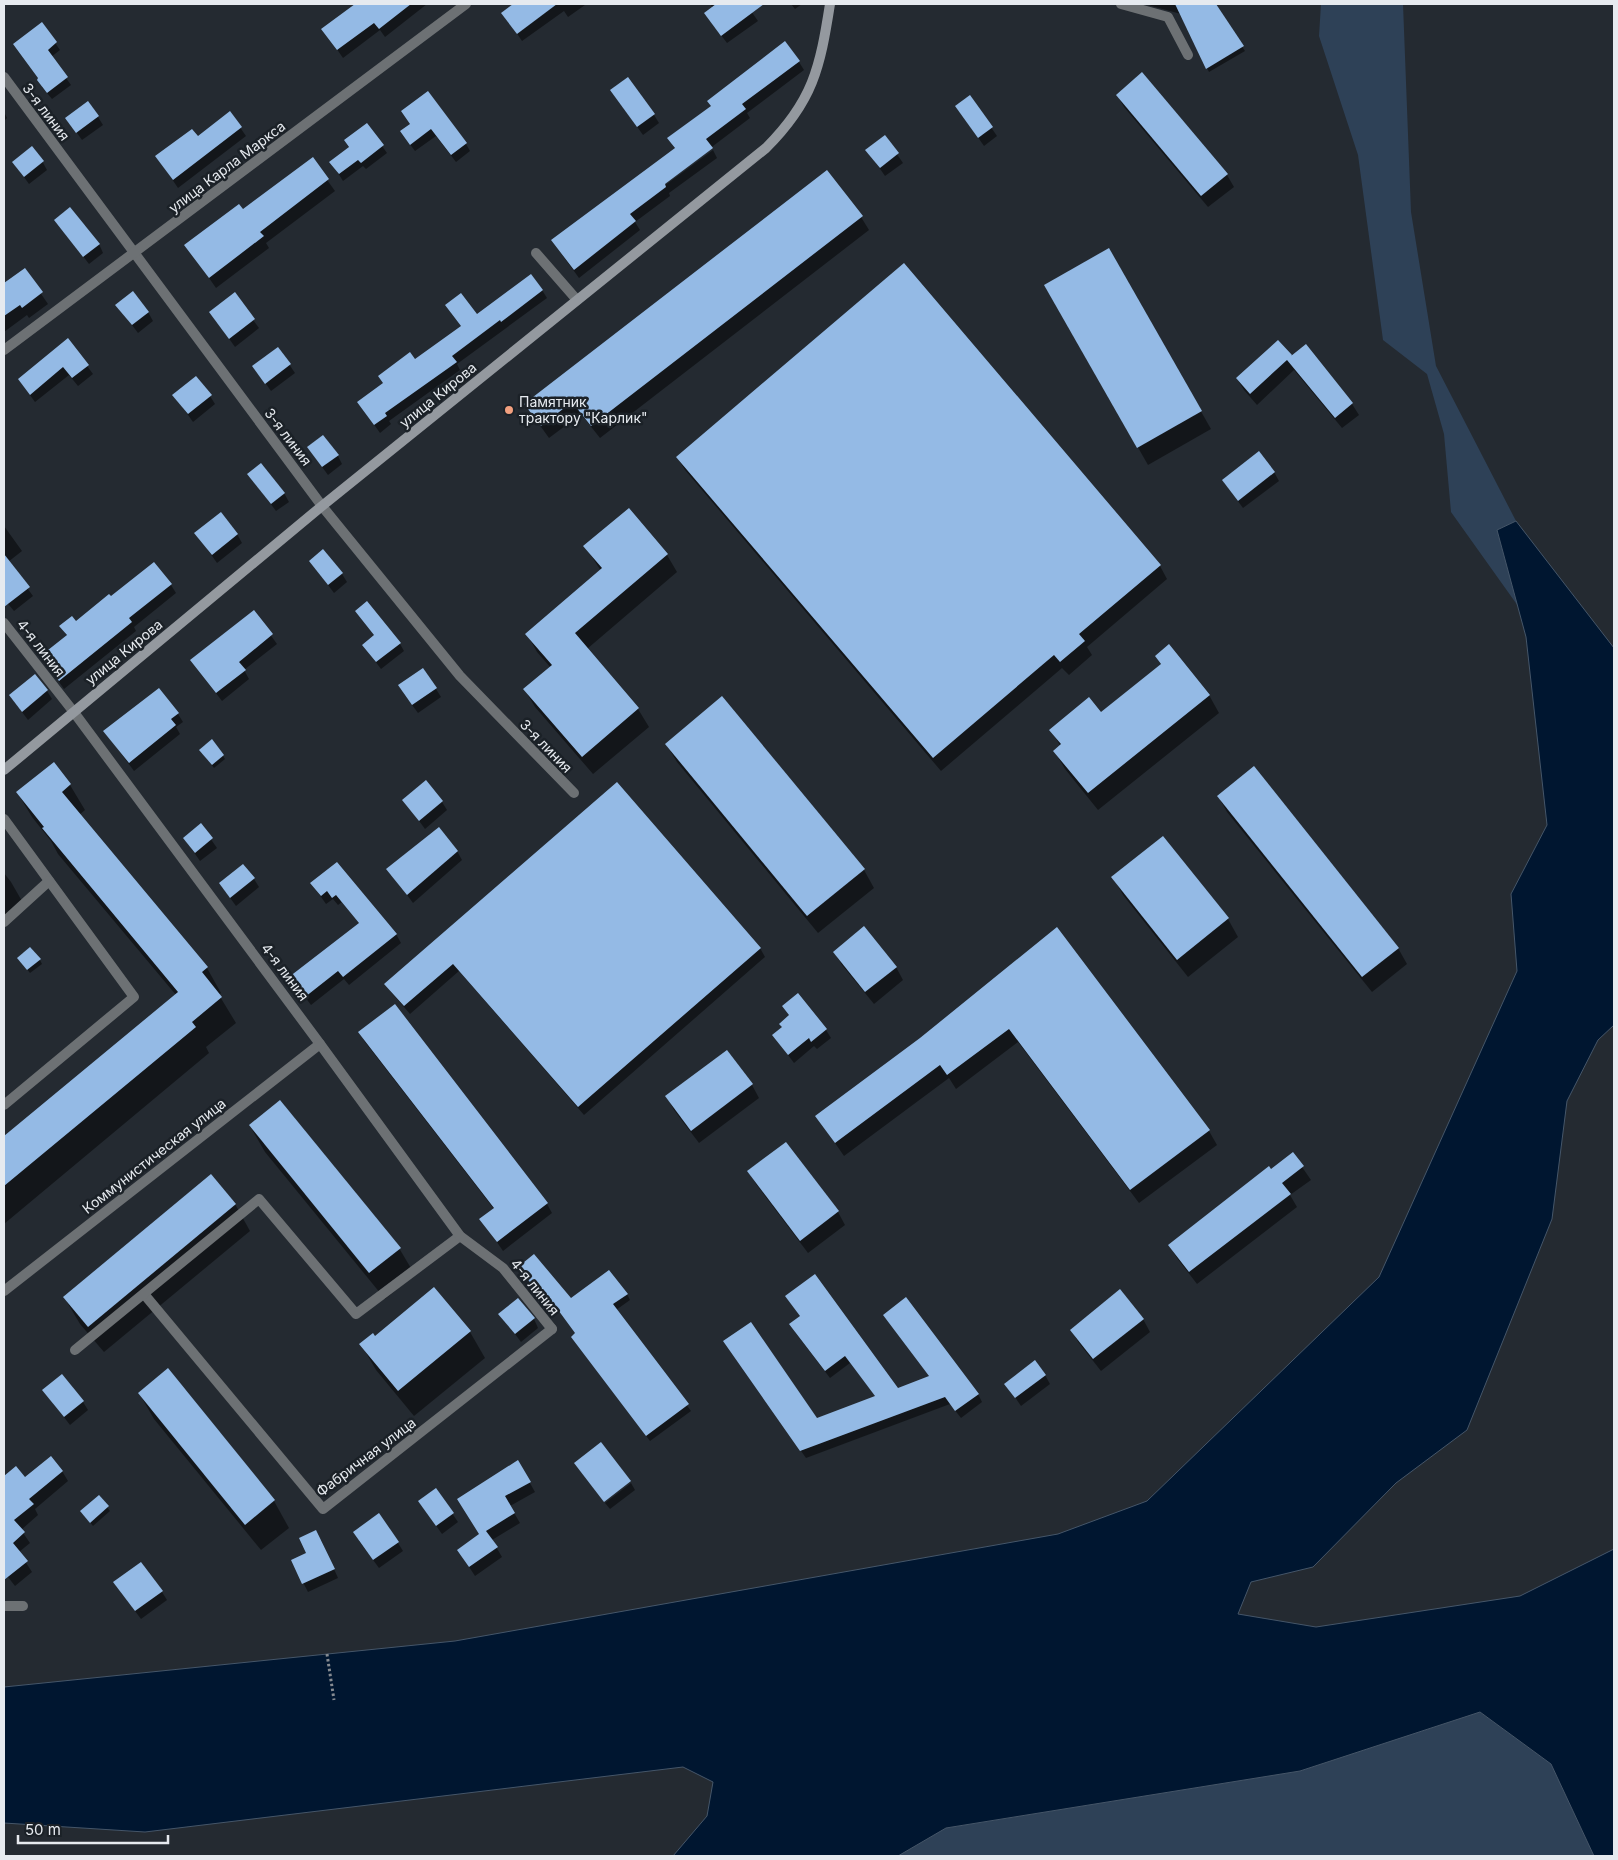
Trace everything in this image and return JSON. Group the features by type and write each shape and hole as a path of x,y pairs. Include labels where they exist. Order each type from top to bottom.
{"street":[{"name":"улица Карла Маркса","path":"4,350 466,4"},
{"name":"улица Кирова","path":"4,770 322,506 766,148 777,137 810,90 817,71 824,41 830,4"},
{"path":"1122,4 1168,17 1188,55"},
{"name":"3-я линия","path":"4,78 322,506 460,676 574,793"},
{"path":"536,252 577,300"},
{"name":"4-я линия","path":"4,623 73,711 460,1236 504,1268 552,1329"},
{"path":"4,819 134,997 4,1105"},
{"path":"4,922 49,881"},
{"name":"Коммунистическая улица","path":"4,1291 320,1044"},
{"path":"75,1350 259,1198 356,1314 460,1236"},
{"name":"Фабричная улица","path":"144,1294 323,1509 552,1329"},
{"path":"4,1606 23,1606"}],"path":[{"path":"327,1654 334,1700"}],"shaded area":[{"path":"1321,4 1403,4 1411,212 1436,366 1516,521 1497,530 1518,606 1451,512 1444,434 1427,374 1383,340 1358,155 1319,36"},
{"path":"1516,521 1614,648 1614,1025 1598,1040 1567,1101 1552,1219 1467,1430 1396,1483 1313,1567 1251,1582 1238,1614 1316,1627 1520,1596 1614,1549 1614,1856 1594,1856 1551,1764 1480,1712 1300,1771 946,1828 898,1856 673,1856 707,1816 713,1782 683,1767 145,1832 4,1823 4,1687 455,1641 1058,1534 1147,1501 1379,1277 1517,971 1511,894 1547,825 1526,637 1497,530"},
{"path":"1480,1712 1551,1764 1594,1856 898,1856 946,1828 1300,1771"}],"building":[{"path":"355,4 411,4 379,29 374,23 337,50 321,29"},
{"path":"513,4 557,4 517,34 501,13"},
{"path":"716,4 764,4 721,36 704,13"},
{"path":"1175,4 1216,4 1244,46 1206,69"},
{"path":"42,22 57,42 48,50 68,77 47,93 13,44"},
{"path":"785,41 800,61 742,104 746,109 706,139 713,148 665,184 666,187 630,214 636,221 574,270 551,240 675,148 667,138 711,106 707,101"},
{"path":"1142,72 1228,174 1201,196 1116,95"},
{"path":"628,77 655,114 637,127 610,90"},
{"path":"428,91 467,143 451,155 431,129 410,145 400,131 410,124 401,111"},
{"path":"970,95 993,127 978,138 955,106"},
{"path":"88,101 99,116 76,133 65,118"},
{"path":"230,111 242,127 173,180 155,156 192,129 198,136"},
{"path":"367,123 384,145 361,163 358,160 339,174 329,162 349,147 344,140"},
{"path":"885,135 899,153 880,168 865,150"},
{"path":"32,146 44,161 24,177 12,162"},
{"path":"313,157 329,179 260,232 264,236 209,278 184,245 239,204 243,209"},
{"path":"827,170 863,216 591,426 572,402 541,426 524,404"},
{"path":"70,207 100,244 83,257 54,220"},
{"path":"1109,248 1202,411 1137,448 1044,285"},
{"path":"904,263 1161,565 1079,634 1085,641 1060,662 1054,655 933,758 676,457"},
{"path":"25,268 43,292 22,308 20,305 4,316 4,283"},
{"path":"531,274 543,290 452,356 457,362 385,413 387,416 374,425 357,402 383,383 378,376 410,352 415,359 461,326 445,305 461,293 477,314"},
{"path":"133,291 149,312 132,325 115,305"},
{"path":"235,292 255,319 229,339 209,312"},
{"path":"68,338 89,365 72,378 63,367 30,395 18,379"},
{"path":"1278,340 1291,356 1306,344 1353,403 1335,418 1287,360 1250,394 1236,378"},
{"path":"278,347 291,364 265,384 252,366"},
{"path":"196,376 212,395 188,414 172,395"},
{"path":"323,435 339,455 322,467 307,447"},
{"path":"1259,451 1275,472 1238,501 1222,480"},
{"path":"261,463 285,493 271,504 247,474"},
{"path":"629,508 668,554 575,633 639,708 582,757 523,689 552,665 525,634 602,568 583,546"},
{"path":"221,512 238,534 212,555 194,533"},
{"path":"323,549 343,573 328,585 309,561"},
{"path":"4,554 30,587 4,607"},
{"path":"154,562 172,584 129,618 132,622 59,681 46,665 50,662 43,654 67,635 59,626 72,616 76,621 109,594 111,596"},
{"path":"367,601 401,643 376,662 362,645 374,635 355,611"},
{"path":"254,610 273,634 239,662 246,670 216,693 190,660"},
{"path":"1169,644 1210,695 1088,793 1053,751 1061,744 1049,730 1089,697 1101,712 1161,664 1155,656"},
{"path":"423,668 437,688 412,705 398,685"},
{"path":"35,674 48,690 22,712 9,695"},
{"path":"159,688 179,713 171,719 176,725 129,763 103,731"},
{"path":"722,696 865,869 807,916 665,744"},
{"path":"212,739 224,755 212,765 199,750"},
{"path":"54,762 71,784 62,792 208,967 202,972 222,997 192,1022 196,1027 4,1186 4,1136 178,992 42,828 44,827 16,792"},
{"path":"1254,766 1399,948 1362,977 1217,796"},
{"path":"426,780 443,801 419,821 402,800"},
{"path":"617,782 761,948 578,1107 453,964 404,1006 384,984"},
{"path":"201,823 213,838 195,853 183,838"},
{"path":"439,827 458,851 407,895 386,869"},
{"path":"1163,836 1229,918 1177,960 1111,877"},
{"path":"337,862 397,934 343,977 338,971 305,997 289,977 359,923 336,895 332,898 327,891 321,896 310,883"},
{"path":"243,864 255,878 230,898 219,883"},
{"path":"864,926 897,967 865,992 833,952"},
{"path":"1057,927 1210,1130 1130,1190 1009,1029 947,1075 940,1065 835,1143 815,1116 920,1038"},
{"path":"30,947 41,959 27,970 17,958"},
{"path":"798,993 827,1029 811,1042 809,1038 788,1055 772,1035 782,1027 779,1024 789,1015 782,1006"},
{"path":"395,1004 548,1203 497,1242 479,1219 494,1208 358,1032"},
{"path":"727,1050 753,1084 691,1131 665,1096"},
{"path":"280,1100 401,1248 369,1273 249,1125"},
{"path":"786,1142 839,1211 800,1241 747,1171"},
{"path":"1293,1152 1304,1166 1282,1183 1291,1194 1189,1272 1168,1245 1269,1166 1271,1169"},
{"path":"211,1174 236,1204 88,1327 63,1297"},
{"path":"534,1254 571,1298 609,1270 628,1294 613,1304 689,1404 646,1436 571,1337 575,1333 553,1303 545,1310 529,1289 533,1286 518,1267"},
{"path":"815,1274 898,1388 929,1376 883,1315 906,1297 979,1394 955,1411 945,1397 800,1451 723,1341 751,1322 817,1418 875,1396 845,1356 825,1371 789,1324 800,1316 785,1296"},
{"path":"434,1287 471,1331 398,1391 359,1344 373,1333 375,1336"},
{"path":"1120,1289 1144,1319 1093,1359 1070,1330"},
{"path":"518,1298 535,1318 515,1334 498,1314"},
{"path":"1035,1360 1046,1375 1015,1398 1004,1384"},
{"path":"168,1368 275,1500 245,1525 138,1393"},
{"path":"62,1374 84,1401 64,1417 42,1390"},
{"path":"601,1442 631,1481 604,1502 574,1463"},
{"path":"51,1456 63,1471 29,1499 34,1504 14,1520 25,1532 13,1543 28,1561 4,1580 4,1476 16,1466 25,1477"},
{"path":"518,1460 531,1482 505,1496 515,1513 486,1531 498,1547 469,1567 457,1550 479,1534 457,1499"},
{"path":"436,1488 454,1513 436,1526 418,1501"},
{"path":"99,1495 109,1506 90,1523 80,1511"},
{"path":"379,1513 399,1542 373,1560 353,1532"},
{"path":"316,1530 335,1569 302,1584 291,1560 306,1553 299,1538"},
{"path":"141,1562 163,1591 135,1611 113,1582"}],"place":[{"name":"Памятник трактору \"Карлик\"","path":"509,410"}]}
